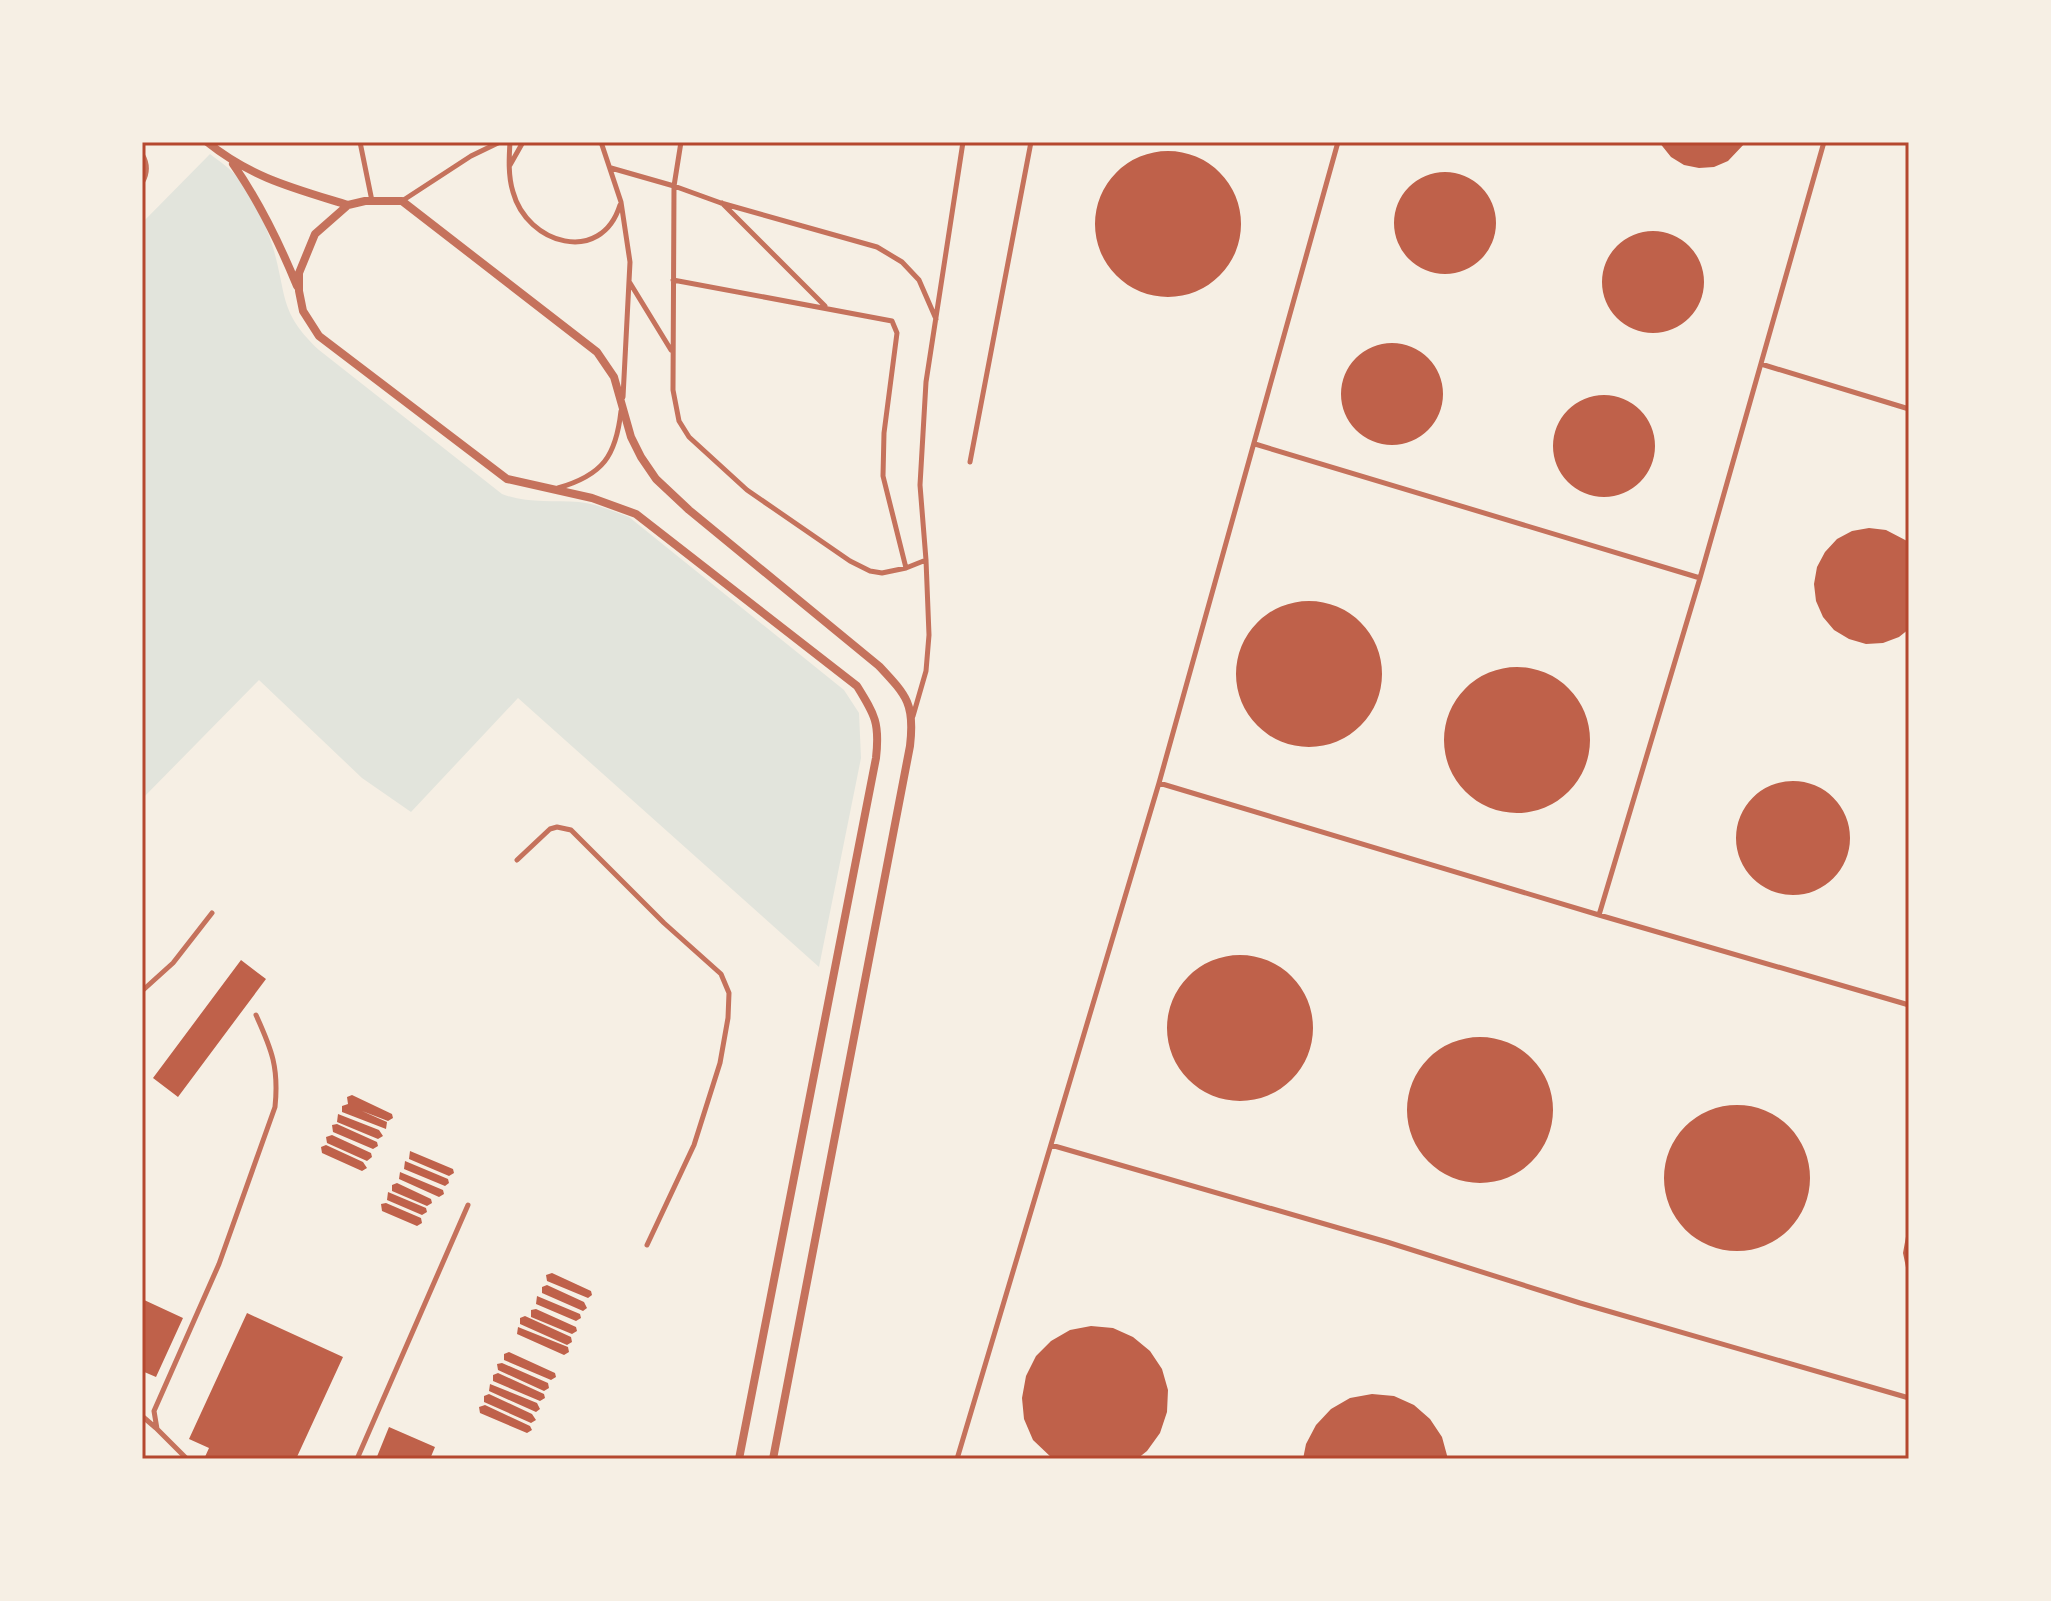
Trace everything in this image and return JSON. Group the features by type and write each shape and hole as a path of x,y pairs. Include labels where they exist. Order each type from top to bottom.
{"street":[{"path":"207,142 233,163 271,181 348,205 402,201 597,352 614,377 631,437 656,479 689,510 879,666 901,689 913,716 910,746 773,1459"},
{"path":"233,163 276,234 299,291 303,311 319,336 507,479 592,498 636,514 857,686 872,711 879,731 876,758 739,1459"},
{"path":"299,291 299,273 315,234 348,205"}],"lane":[{"path":"360,142 372,201"},
{"path":"402,201 471,156 500,142"},
{"path":"510,142 513,192 533,227 552,238 570,242 601,234 608,229 621,202"},
{"path":"510,165 523,142"},
{"path":"554,490 581,482 604,463 618,438 630,282 626,226 601,142"},
{"path":"681,142 674,186 672,350 673,390 679,421 689,437 747,490 850,561 882,573 926,560"},
{"path":"913,716 926,671 929,635 920,485 926,382 963,142"},
{"path":"970,462 1031,142"},
{"path":"957,1459 1159,783 1338,142"},
{"path":"1599,915 1700,578 1824,142"},
{"path":"142,154 147,162 142,183"},
{"path":"611,168 877,247 902,262 919,280 936,319"},
{"path":"721,203 825,307"},
{"path":"673,280 888,319 896,327 884,433 883,476 906,568"},
{"path":"630,282 672,350"},
{"path":"1761,364 1909,409"},
{"path":"1255,444 1700,578"},
{"path":"1159,783 1909,1005"},
{"path":"517,860 550,829 571,830 664,923 721,974 729,993 720,1063 694,1145 647,1245"},
{"path":"142,991 173,963 212,913"},
{"path":"157,1429 154,1411 219,1264 275,1107 278,1080 271,1046 256,1015"},
{"path":"1051,1145 1909,1398"},
{"path":"357,1459 468,1205"},
{"path":"142,1416 187,1459"}],"shaded area":[{"path":"210,154 235,175 255,203 271,242 291,315 319,350 502,494 531,500 586,503 629,517 844,690 859,713 861,758 819,967 518,698 411,812 362,778 259,680 142,799 142,223"}],"building":[{"path":"1659,142 1746,142 1728,161 1714,167 1699,168 1684,165 1671,157"},
{"path":"1168,151 1196,157 1220,172 1235,196 1241,224 1235,252 1220,276 1196,291 1168,297 1140,291 1116,276 1101,252 1095,224 1101,196 1116,172 1140,157"},
{"path":"1445,172 1464,176 1481,187 1492,204 1496,223 1492,242 1481,259 1464,270 1445,274 1426,270 1409,259 1398,242 1394,223 1398,204 1409,187 1426,176"},
{"path":"1653,231 1672,235 1689,246 1700,263 1704,282 1700,301 1689,318 1672,329 1653,333 1634,329 1617,318 1606,301 1602,282 1606,263 1617,246 1634,235"},
{"path":"1392,343 1411,347 1428,358 1439,375 1443,394 1439,413 1428,430 1411,441 1392,445 1373,441 1356,430 1345,413 1341,394 1345,375 1356,358 1373,347"},
{"path":"1604,395 1623,399 1640,410 1651,427 1655,446 1651,465 1640,482 1623,493 1604,497 1585,493 1568,482 1557,465 1553,446 1557,427 1568,410 1585,399"},
{"path":"1869,528 1886,530 1909,542 1909,629 1883,643 1866,644 1834,630 1823,617 1816,601 1814,584 1817,567 1837,539 1852,531"},
{"path":"1309,601 1337,607 1361,622 1376,646 1382,674 1376,702 1361,726 1337,741 1309,747 1281,741 1257,726 1242,702 1236,674 1242,646 1257,622 1281,607"},
{"path":"1517,667 1545,673 1569,688 1584,712 1590,740 1584,768 1569,792 1545,807 1517,813 1489,807 1465,792 1450,768 1444,740 1450,712 1465,688 1489,673"},
{"path":"1793,781 1815,785 1834,797 1846,816 1850,838 1846,860 1834,879 1815,891 1793,895 1771,891 1752,879 1740,860 1736,838 1740,816 1752,797 1771,785"},
{"path":"1240,955 1268,961 1292,976 1307,1000 1313,1028 1307,1056 1292,1080 1268,1095 1240,1101 1212,1095 1188,1080 1173,1056 1167,1028 1173,1000 1188,976 1212,961"},
{"path":"241,960 266,979 178,1097 153,1078"},
{"path":"1480,1037 1508,1043 1532,1058 1547,1082 1553,1110 1547,1138 1532,1162 1508,1177 1480,1183 1452,1177 1428,1162 1413,1138 1407,1110 1413,1082 1428,1058 1452,1043"},
{"path":"352,1095 392,1114 393,1118 388,1121 362,1111 387,1122 386,1129 342,1112 342,1106 348,1104 347,1097"},
{"path":"1737,1105 1765,1111 1789,1126 1804,1150 1810,1178 1804,1206 1789,1230 1765,1245 1737,1251 1709,1245 1685,1230 1670,1206 1664,1178 1670,1150 1685,1126 1709,1111"},
{"path":"338,1114 379,1130 383,1136 378,1139 337,1122"},
{"path":"337,1124 377,1142 378,1146 373,1149 333,1132 332,1125"},
{"path":"332,1135 371,1153 372,1157 367,1161 327,1143 326,1137"},
{"path":"326,1145 363,1162 367,1168 362,1171 322,1153 321,1147"},
{"path":"410,1151 453,1169 454,1173 449,1176 409,1159"},
{"path":"405,1161 448,1179 449,1183 445,1186 404,1169"},
{"path":"400,1172 443,1190 444,1194 439,1197 399,1179"},
{"path":"397,1183 431,1199 432,1203 427,1206 392,1191 392,1185"},
{"path":"388,1192 426,1208 427,1212 422,1215 387,1200"},
{"path":"386,1203 421,1218 422,1223 417,1226 382,1211 381,1204"},
{"path":"1909,1231 1909,1282 1903,1253"},
{"path":"552,1273 591,1291 592,1295 588,1298 547,1281 546,1275"},
{"path":"547,1285 584,1302 587,1308 583,1311 542,1293 542,1287"},
{"path":"537,1296 580,1314 581,1318 576,1321 536,1304"},
{"path":"142,1299 183,1318 156,1377 142,1371"},
{"path":"536,1309 576,1327 577,1331 572,1334 531,1317 531,1310"},
{"path":"247,1313 343,1357 296,1459 204,1459 209,1448 189,1439"},
{"path":"525,1316 571,1337 572,1342 567,1345 520,1324 520,1318"},
{"path":"1091,1326 1113,1328 1133,1337 1150,1351 1162,1369 1168,1390 1167,1412 1160,1433 1137,1459 1053,1459 1033,1440 1024,1419 1022,1398 1026,1376 1036,1356 1051,1341 1070,1330"},
{"path":"518,1327 568,1347 569,1352 564,1355 517,1334"},
{"path":"509,1352 555,1373 556,1377 551,1380 504,1360 504,1354"},
{"path":"502,1363 548,1383 549,1388 544,1391 498,1370 497,1364"},
{"path":"498,1373 544,1394 545,1398 540,1401 493,1381 493,1375"},
{"path":"490,1384 537,1403 540,1409 536,1412 489,1391"},
{"path":"489,1394 532,1414 536,1420 531,1423 484,1402 484,1396"},
{"path":"1372,1394 1394,1396 1414,1405 1430,1419 1442,1437 1448,1459 1303,1459 1306,1444 1316,1425 1331,1409 1350,1398"},
{"path":"485,1405 530,1426 532,1430 527,1433 480,1413 479,1407"},
{"path":"389,1427 435,1447 430,1459 376,1459"}]}
